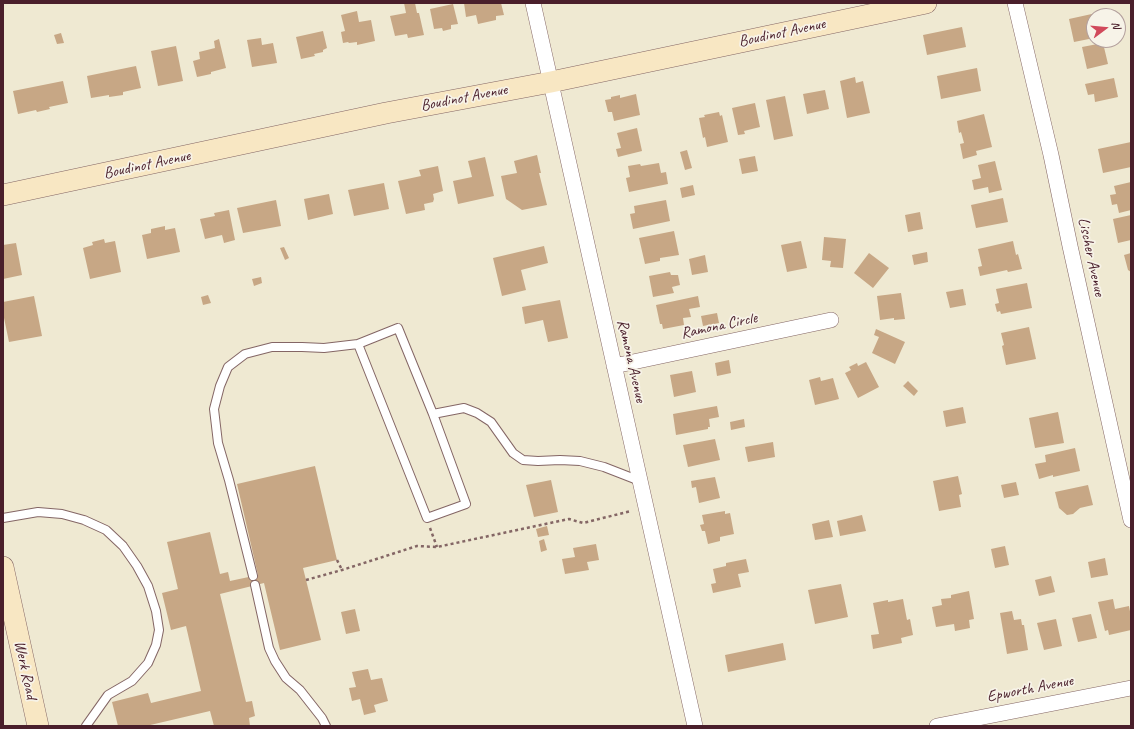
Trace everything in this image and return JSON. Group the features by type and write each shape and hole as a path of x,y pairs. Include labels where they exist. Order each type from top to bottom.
{"street":[{"name":"Ramona Avenue","path":"533,3 695,726"},
{"name":"Boudinot Avenue","path":"3,195 386,113 551,82 926,3"},
{"name":"Lischer Avenue","path":"1015,3 1051,155 1131,520"},
{"name":"Ramona Circle","path":"614,366 831,320"},
{"name":"Werk Road","path":"3,567 38,726"},
{"name":"Epworth Avenue","path":"937,726 1131,688"}],"lane":[{"path":"253,576 230,480 218,443 214,409 220,386 228,367 246,354 272,347 324,348 358,344 398,328 433,414 466,504 427,518 358,344"},
{"path":"433,414 464,408 478,413 491,422 513,453 524,460 580,461 604,467 640,481"},
{"path":"3,518 19,514 38,512 62,514 84,520 106,530 123,546 137,566 148,586 156,611 159,630 156,645 148,663 132,681 108,695 86,726"},
{"path":"255,585 269,648 275,661 286,678 300,690 322,718 326,726"}],"path":[{"path":"306,580 417,546 437,547 569,519 583,523 646,508"},
{"path":"427,518 437,547"},
{"path":"337,560 342,570"}],"building":[{"path":"404,3 415,3 424,35 408,38 407,34 395,36 390,16 406,13"},
{"path":"464,3 501,3 504,15 496,16 496,20 478,24 476,15 466,17"},
{"path":"453,4 458,24 451,25 451,29 443,31 442,28 434,29 430,9"},
{"path":"357,11 359,22 371,20 375,41 357,45 357,42 343,43 341,32 345,31 341,15"},
{"path":"1086,15 1086,40 1074,42 1069,19"},
{"path":"962,27 966,47 927,55 923,35"},
{"path":"323,31 327,48 323,50 323,52 314,54 315,56 301,59 296,37"},
{"path":"61,33 64,43 57,44 54,35"},
{"path":"261,38 262,45 273,43 277,63 252,67 247,40"},
{"path":"219,39 226,68 211,72 211,74 197,77 193,61 200,59 199,52 215,48 214,41"},
{"path":"176,46 183,81 158,86 151,51"},
{"path":"1082,47 1104,48 1108,64 1087,69"},
{"path":"136,66 141,88 123,92 123,95 109,97 109,95 91,98 87,76"},
{"path":"977,68 981,91 941,99 937,76"},
{"path":"855,77 856,83 863,81 870,113 847,118 840,81"},
{"path":"1114,78 1118,97 1095,102 1094,94 1088,95 1085,84"},
{"path":"63,81 68,103 49,107 50,109 37,112 36,110 18,114 13,91"},
{"path":"825,90 829,109 807,114 803,94"},
{"path":"636,94 640,115 614,121 612,112 608,112 605,100 620,95 620,98"},
{"path":"785,96 793,136 774,140 766,100"},
{"path":"755,103 760,127 744,131 745,134 738,135 732,108"},
{"path":"719,112 720,116 722,115 728,142 707,147 705,137 703,138 699,118 705,117 704,115"},
{"path":"984,114 992,147 976,151 977,155 963,159 960,144 964,143 961,132 959,133 957,121"},
{"path":"637,128 642,151 618,157 616,149 621,148 617,133"},
{"path":"1131,142 1131,167 1103,173 1098,149"},
{"path":"687,150 692,168 685,170 680,152"},
{"path":"537,155 541,173 539,173 547,205 522,210 506,199 501,176 517,173 514,161"},
{"path":"755,156 758,171 742,174 739,159"},
{"path":"485,157 494,196 458,204 453,181 472,177 468,161"},
{"path":"995,161 1002,190 989,193 988,187 974,190 972,180 981,178 978,165"},
{"path":"659,163 661,173 666,172 668,184 629,192 626,178 630,177 628,166 640,164 641,166"},
{"path":"438,166 443,191 433,194 433,202 424,204 425,210 406,214 398,181 421,176 419,170"},
{"path":"1131,182 1131,210 1119,213 1117,204 1112,205 1110,195 1116,194 1114,186"},
{"path":"384,183 389,209 354,216 348,190"},
{"path":"693,185 695,195 682,198 680,188"},
{"path":"329,194 333,214 308,220 304,199"},
{"path":"1003,198 1008,222 976,228 971,205"},
{"path":"276,200 281,226 243,233 237,208"},
{"path":"666,200 670,221 633,229 630,214 635,213 634,206"},
{"path":"229,210 235,240 224,243 222,235 205,239 200,219 215,216 214,213"},
{"path":"920,212 923,229 908,232 905,215"},
{"path":"1131,215 1131,240 1118,243 1113,219"},
{"path":"165,226 165,230 175,228 180,252 147,259 142,235 151,233 151,229"},
{"path":"674,231 679,255 660,258 660,261 645,264 639,238"},
{"path":"824,237 846,239 843,268 830,267 831,261 822,260"},
{"path":"104,239 105,243 115,241 121,272 90,279 83,248 93,245 92,242"},
{"path":"801,241 807,268 787,272 781,245"},
{"path":"1013,241 1016,255 1018,254 1022,269 1008,272 1007,270 980,276 978,267 982,266 978,249"},
{"path":"16,243 22,275 3,279 3,245"},
{"path":"544,246 548,263 521,270 526,290 502,296 493,258"},
{"path":"284,247 289,258 285,260 280,248"},
{"path":"927,252 928,262 914,265 912,255"},
{"path":"869,253 889,268 873,288 854,273"},
{"path":"1131,253 1131,272 1128,270 1124,255"},
{"path":"705,255 708,272 692,275 689,259"},
{"path":"670,272 671,275 678,275 680,285 672,287 674,293 653,297 649,276"},
{"path":"261,277 262,283 254,286 252,279"},
{"path":"1027,283 1032,308 1001,314 1000,311 997,312 995,304 999,303 996,289"},
{"path":"963,289 966,305 950,308 946,292"},
{"path":"901,293 905,319 894,320 894,318 880,320 877,296"},
{"path":"208,295 211,303 203,305 201,297"},
{"path":"34,296 42,336 9,342 3,313 3,302"},
{"path":"698,296 700,307 689,309 691,317 683,318 684,325 663,329 662,324 660,324 656,305"},
{"path":"560,300 568,338 548,342 543,320 525,324 522,307"},
{"path":"717,313 719,323 703,326 701,316"},
{"path":"1029,327 1036,359 1006,365 1001,333"},
{"path":"876,329 905,342 895,364 872,353 879,337 874,335"},
{"path":"729,360 731,373 717,376 715,363"},
{"path":"866,362 879,387 858,398 845,373 851,370 849,367 857,363 858,366"},
{"path":"692,371 696,392 674,397 670,375"},
{"path":"820,377 821,381 833,378 839,399 815,405 809,380"},
{"path":"908,381 918,391 914,396 903,386"},
{"path":"717,406 719,417 709,419 710,427 708,427 708,429 676,435 673,414"},
{"path":"963,407 966,423 946,427 943,411"},
{"path":"1058,412 1064,443 1035,448 1029,418"},
{"path":"744,419 745,427 731,430 730,422"},
{"path":"715,439 720,460 688,467 683,445"},
{"path":"773,442 775,457 748,462 745,447"},
{"path":"1075,448 1080,471 1053,477 1053,475 1039,479 1035,464 1046,462 1045,455"},
{"path":"315,466 337,560 303,568 321,640 280,650 264,583 220,594 246,702 252,701 255,716 249,718 250,726 214,726 210,711 146,726 118,726 112,702 148,693 151,703 201,691 186,626 171,630 162,593 178,589 167,542 210,532 220,574 228,572 230,581 258,575 237,484"},
{"path":"958,476 962,494 959,495 961,507 939,511 933,481"},
{"path":"715,477 720,498 699,503 696,487 692,488 691,481"},
{"path":"551,480 558,512 534,517 526,485"},
{"path":"1016,482 1019,495 1004,498 1001,485"},
{"path":"1088,485 1093,505 1080,508 1073,514 1067,515 1059,508 1055,492"},
{"path":"725,511 725,514 730,513 734,534 720,537 720,541 708,544 705,531 702,531 700,525 704,524 702,515"},
{"path":"862,515 866,531 840,536 837,521"},
{"path":"829,520 833,537 815,540 812,524"},
{"path":"547,526 549,535 538,537 536,529"},
{"path":"544,539 547,550 541,552 539,541"},
{"path":"596,544 599,560 587,562 589,570 565,574 562,559 575,557 573,548"},
{"path":"1005,546 1009,565 995,568 991,549"},
{"path":"1105,558 1108,575 1091,578 1088,562"},
{"path":"746,559 749,572 738,574 741,587 713,593 711,584 716,583 713,569 726,566 726,563"},
{"path":"1051,576 1055,592 1039,596 1035,580"},
{"path":"841,584 848,617 815,624 808,590"},
{"path":"969,591 974,619 969,620 970,628 955,631 954,624 936,627 932,607 942,605 941,599 951,598 951,595"},
{"path":"903,599 907,620 910,619 913,635 901,638 902,643 873,649 871,635 879,634 873,603"},
{"path":"1113,599 1115,609 1129,606 1131,630 1109,635 1108,630 1105,631 1098,602"},
{"path":"355,609 360,631 346,634 341,612"},
{"path":"1012,611 1014,620 1021,619 1022,625 1024,625 1028,650 1007,654 1000,613"},
{"path":"1091,614 1097,638 1078,642 1072,618"},
{"path":"1056,619 1062,646 1044,650 1037,623"},
{"path":"783,643 786,660 728,672 725,655"},
{"path":"368,669 371,680 382,678 388,701 374,705 376,712 364,715 360,699 352,701 349,688 356,687 352,672"}]}
